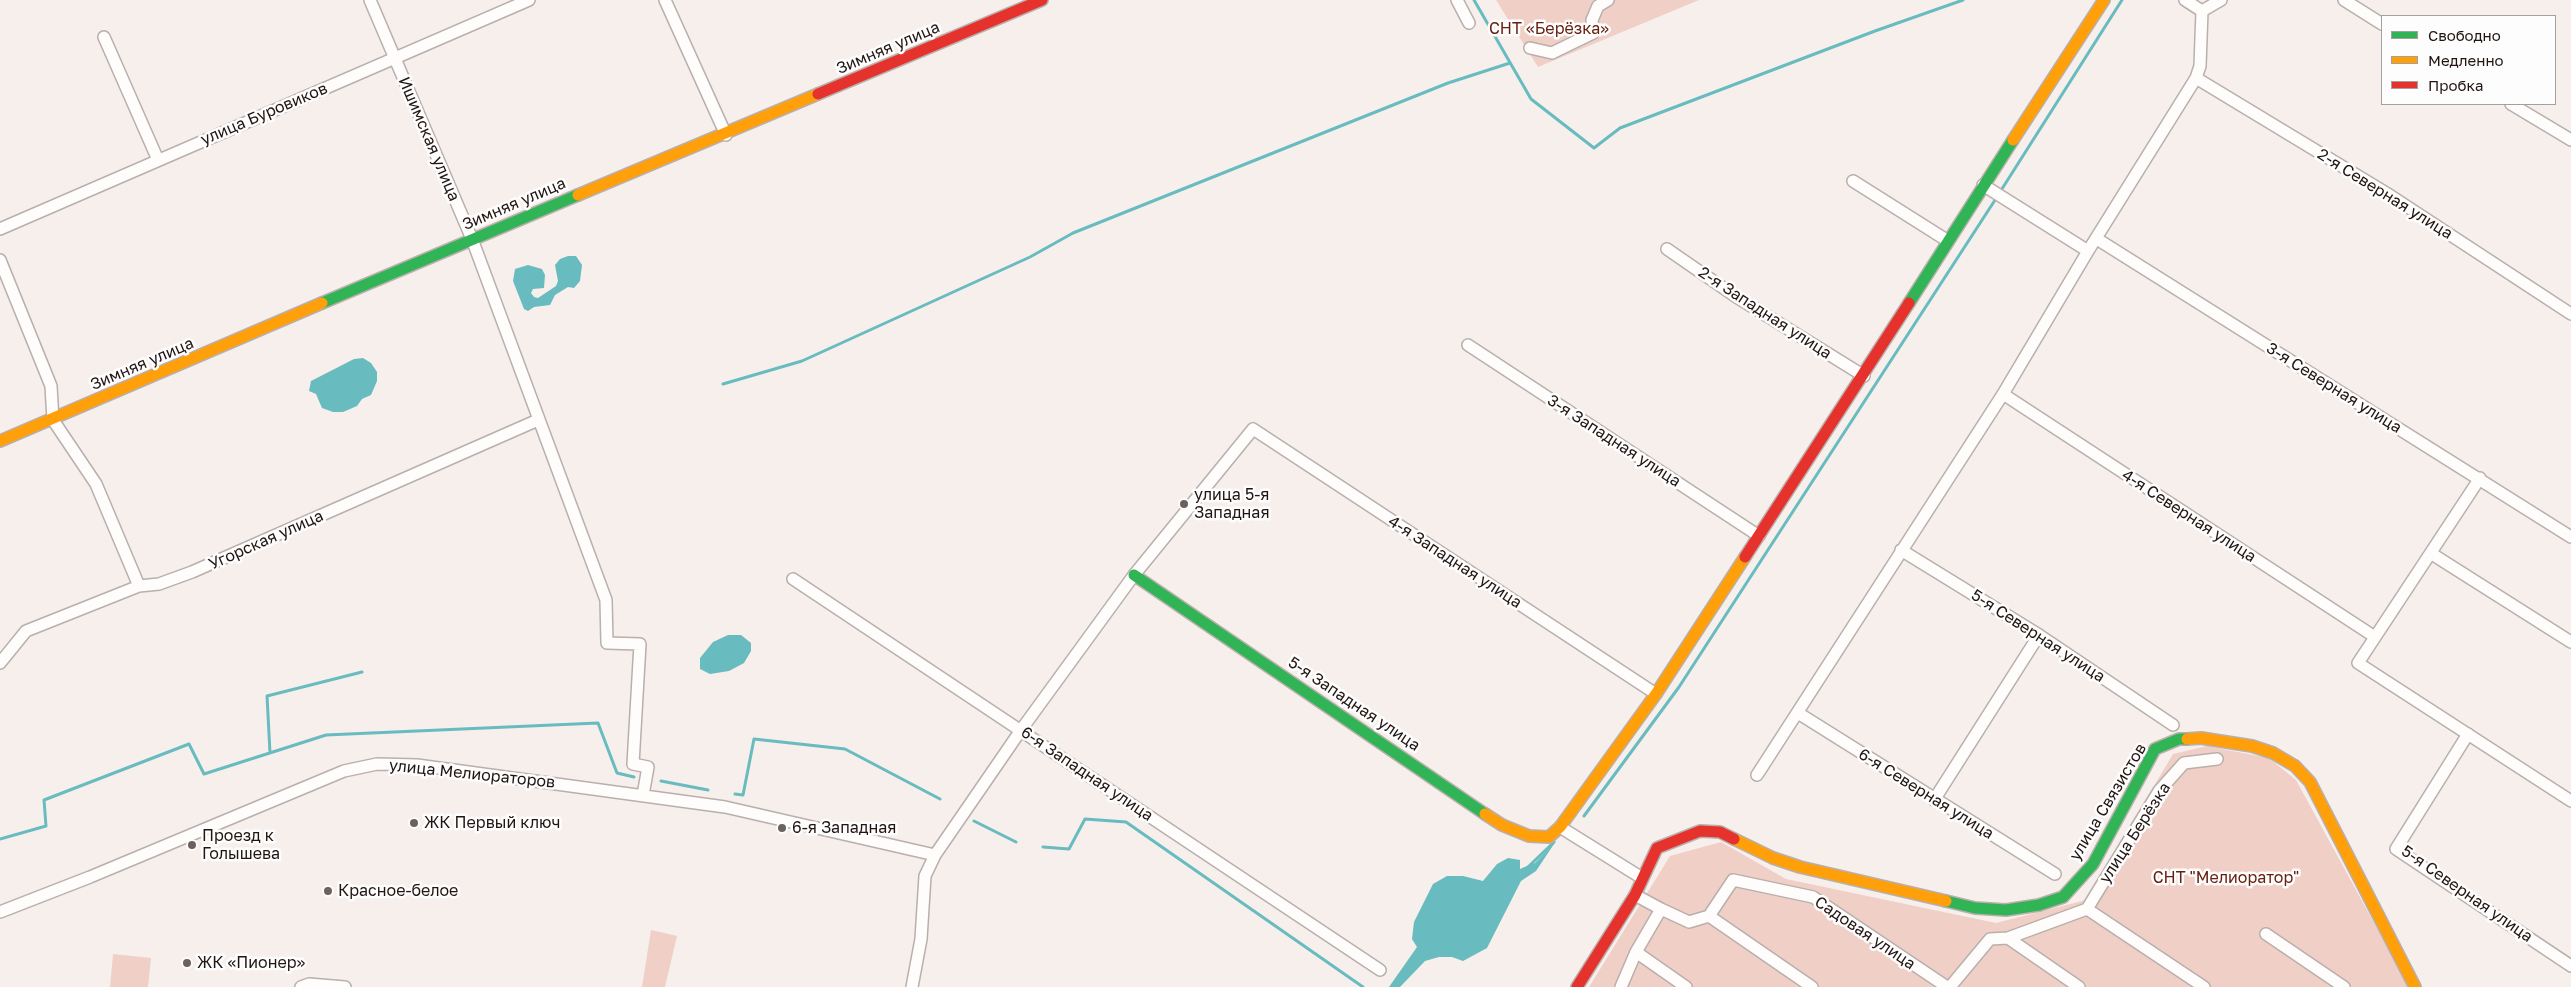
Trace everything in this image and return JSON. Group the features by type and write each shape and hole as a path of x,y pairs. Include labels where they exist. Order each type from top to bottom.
{"street":[{"name":"Ишимская улица","path":"370,0 472,239 606,600 607,642 640,644 633,764 648,767 643,795"},
{"name":"улица Буровиков","path":"0,229 529,0"},
{"path":"665,0 726,135"},
{"name":"Зимняя улица","path":"0,441 53,420 472,239 726,135 1042,0"},
{"path":"1457,0 1469,23"},
{"path":"1530,48 1552,53 1593,33 1592,20 1598,6 1608,0"},
{"path":"1577,987 1635,895 1642,878 1560,828 1656,694 1864,376 1983,185 2104,0"},
{"path":"2185,0 2202,11"},
{"path":"2202,11 2221,0"},
{"path":"2344,0 2381,23"},
{"path":"1757,775 2003,394 2088,251 2196,78 2200,66 2202,11"},
{"path":"104,37 158,160"},
{"name":"2-я Северная улица","path":"2196,78 2391,196 2571,314"},
{"path":"2513,105 2571,140"},
{"path":"1853,181 1948,241"},
{"path":"1983,185 2088,251"},
{"name":"3-я Северная улица","path":"2097,239 2480,478 2571,538"},
{"name":"2-я Западная улица","path":"1667,249 1735,296 1864,376"},
{"path":"0,260 51,386 53,420 96,484 139,586"},
{"name":"3-я Западная улица","path":"1468,345 1759,536"},
{"name":"4-я Северная улица","path":"2003,394 2375,637"},
{"name":"Угорская улица","path":"0,663 26,631 139,586 159,584 192,572 538,420"},
{"name":"4-я Западная улица","path":"1134,575 1253,429 1656,694"},
{"path":"2480,478 2432,554 2358,663 2571,801"},
{"name":"5-я Северная улица","path":"1901,550 2039,635 2172,725"},
{"path":"2432,554 2571,642"},
{"path":"912,987 921,939 925,876 935,855 1134,575"},
{"name":"5-я Западная улица","path":"1134,575 1502,825 1529,836 1549,837 1560,828"},
{"name":"6-я Западная улица","path":"793,579 1380,970"},
{"path":"1934,800 2039,635"},
{"name":"6-я Северная улица","path":"1798,713 1934,800 2055,874"},
{"name":"5-я Северная улица","path":"2468,734 2396,849 2571,966"},
{"name":"улица Связистов","path":"1642,878 1657,848 1700,831 1720,832 1773,858 1800,867 1980,909 2006,910 2038,905 2063,897 2093,864 2155,749 2179,739 2201,738 2225,741 2273,753 2295,766 2310,782 2415,987"},
{"name":"улица Берёзка","path":"2087,909 2159,791 2184,762 2216,758"},
{"name":"улица Мелиораторов","path":"0,912 90,877 344,771 377,764 416,765 643,795 768,815 935,855"},
{"name":"Садовая улица","path":"1709,916 1733,880 1813,896 1948,987"},
{"path":"1635,895 1689,922 1709,916 1812,987"},
{"path":"1621,987 1636,952 1662,909"},
{"path":"1948,987 1990,939 2008,938 2087,909 2204,987"},
{"path":"2266,934 2344,987"},
{"path":"2008,938 2080,987"},
{"path":"1636,952 1686,987"},
{"path":"300,987 309,984 345,987"}],"green space":[{"name":"СНТ «Берёзка»","path":"1496,0 1699,0 1538,67"},
{"name":"СНТ \"Мелиоратор\"","path":"2207,746 2269,758 2296,780 2409,987 1589,987 1670,856 1721,842 1786,879 1996,923 2086,900 2173,754"},
{"path":"651,930 677,936 665,987 642,987"},
{"path":"113,954 151,958 148,987 110,987"}],"water":[{"path":"576,256 582,265 580,281 574,288 568,287 555,295 550,305 534,307 528,311 524,309 513,281 515,269 528,265 542,269 545,275 544,288 533,289 531,293 534,297 538,298 556,286 558,281 555,265 560,259"},
{"path":"363,358 371,363 377,372 377,381 371,395 362,399 357,406 343,412 333,412 322,408 316,394 309,391 311,381 354,359"},
{"path":"728,635 741,635 751,643 751,651 744,663 729,671 710,674 700,669 700,658 713,642"},
{"path":"1556,841 1536,871 1521,881 1487,948 1463,961 1452,957 1439,957 1425,961 1400,987 1389,987 1417,947 1412,939 1414,922 1433,884 1447,876 1463,876 1483,881 1497,864 1508,858 1520,860 1520,869 1535,863"}],"waterway":[{"path":"1474,0 1531,99 1594,148 1620,128 1875,31 1963,0"},
{"path":"2000,192 2122,0"},
{"path":"723,384 802,361 1030,257 1073,233 1448,83 1510,63"},
{"path":"1584,816 1679,687 1997,197"},
{"path":"270,753 267,696 362,672"},
{"path":"0,839 46,826 44,800 189,744 204,774 326,735 598,723 617,773 634,777"},
{"path":"735,794 743,795 754,739 845,749 940,799"},
{"path":"661,781 708,790"},
{"path":"1043,847 1069,849 1085,819 1126,822 1363,987"},
{"path":"974,821 1016,842"},
{"path":"1528,867 1554,842"}],"traffic: fast":[{"path":"1909,303 2013,140"},
{"path":"322,303 578,195"},
{"path":"1134,575 1485,814"},
{"path":"1946,901 1975,908 2006,910 2039,905 2063,897 2093,864 2155,749 2179,739 2187,739"}],"traffic: slow":[{"path":"2013,140 2104,0"},
{"path":"578,195 818,94"},
{"path":"0,441 322,303"},
{"path":"1485,814 1502,825 1529,836 1549,837 1560,827 1656,694 1745,557"},
{"path":"2187,739 2201,738 2252,746 2273,753 2295,766 2310,782 2415,987"},
{"path":"1734,839 1773,858 1800,867 1946,901"}],"traffic: jam":[{"path":"818,94 1042,0"},
{"path":"1745,557 1909,303"},
{"path":"1577,987 1635,895 1657,848 1700,831 1720,832 1734,839"}],"place":[{"name":"улица 5-я Западная","path":"1184,504"},
{"name":"ЖК Первый ключ","path":"414,823"},
{"name":"6-я Западная","path":"782,828"},
{"name":"Проезд к Голышева","path":"192,845"},
{"name":"Красное-белое","path":"328,891"},
{"name":"ЖК «Пионер»","path":"187,963"}]}
